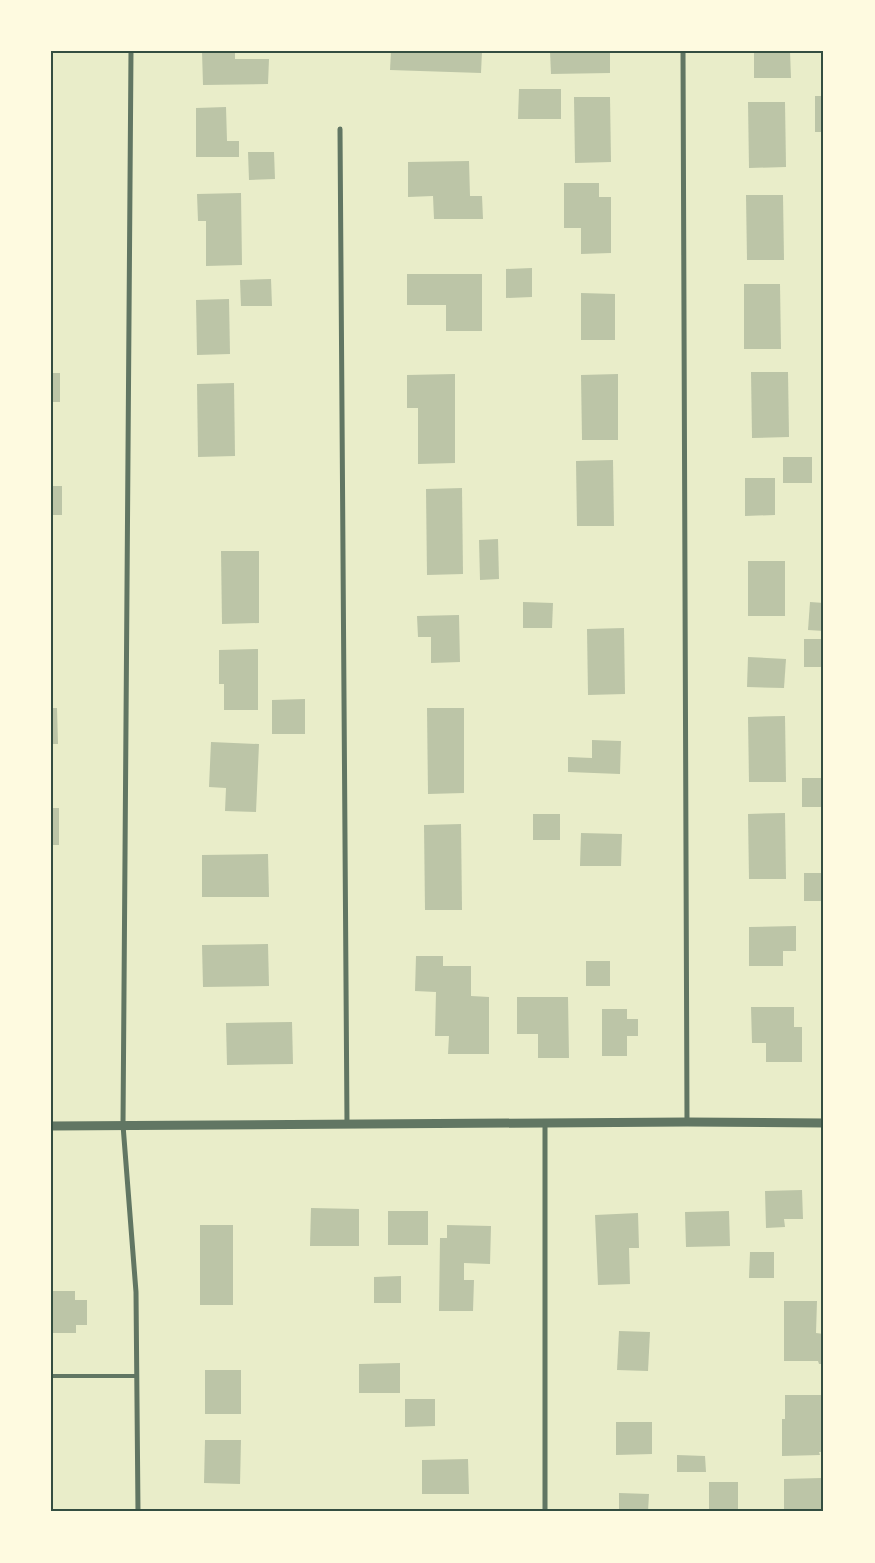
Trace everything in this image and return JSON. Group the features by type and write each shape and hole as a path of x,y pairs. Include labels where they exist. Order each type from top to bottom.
{"street":[{"path":"131,51 123,1125 136,1292 138,1512"},
{"path":"683,51 687,1122"},
{"path":"340,129 346,1124"},
{"path":"51,1126 687,1122 824,1123"},
{"path":"546,1123 546,1512"}],"lane":[{"path":"51,1376 137,1376"}],"building":[{"path":"202,51 235,51 235,59 269,59 268,84 203,85"},
{"path":"391,51 482,51 481,73 390,70"},
{"path":"550,51 610,51 610,73 551,74"},
{"path":"754,51 790,51 791,78 754,78"},
{"path":"519,89 561,89 561,119 518,119"},
{"path":"815,96 824,96 824,132 815,132"},
{"path":"574,97 610,97 611,162 575,163"},
{"path":"748,102 785,102 786,167 749,168"},
{"path":"226,107 227,141 239,141 239,157 196,157 196,108"},
{"path":"248,152 274,152 275,179 249,180"},
{"path":"469,161 470,196 482,196 483,219 434,219 433,196 408,197 408,162"},
{"path":"564,183 599,183 599,197 611,197 611,253 581,254 581,228 564,228"},
{"path":"241,193 242,265 206,266 206,221 198,221 197,194"},
{"path":"746,195 783,195 784,260 747,260"},
{"path":"532,268 532,297 506,298 506,269"},
{"path":"407,274 482,274 482,331 446,331 446,305 407,305"},
{"path":"271,279 272,306 241,306 240,280"},
{"path":"744,284 780,284 781,349 744,349"},
{"path":"581,293 615,294 615,340 581,340"},
{"path":"229,299 230,354 197,355 196,300"},
{"path":"751,372 788,372 789,437 752,438"},
{"path":"51,373 60,373 60,402 51,402"},
{"path":"455,374 455,463 418,464 418,408 407,408 407,375"},
{"path":"618,374 618,440 582,440 581,375"},
{"path":"234,383 235,456 198,457 197,384"},
{"path":"783,457 812,457 812,483 783,483"},
{"path":"613,460 614,526 577,526 576,461"},
{"path":"745,478 775,478 775,515 745,516"},
{"path":"51,486 62,486 62,515 51,515"},
{"path":"462,488 463,574 427,575 426,489"},
{"path":"498,539 499,579 480,580 479,540"},
{"path":"221,551 259,551 259,623 222,624"},
{"path":"748,561 785,561 785,616 748,616"},
{"path":"523,602 553,603 552,628 523,628"},
{"path":"810,602 824,603 824,631 808,630"},
{"path":"459,615 460,662 431,663 431,637 418,637 417,616"},
{"path":"624,628 625,694 588,695 587,629"},
{"path":"804,639 824,639 824,667 804,667"},
{"path":"258,649 258,710 224,710 224,684 219,684 219,650"},
{"path":"748,657 786,659 784,688 747,687"},
{"path":"305,699 305,734 272,734 272,700"},
{"path":"51,708 57,708 58,744 51,744"},
{"path":"427,708 464,708 464,793 428,794"},
{"path":"785,716 786,782 749,782 748,717"},
{"path":"592,740 621,741 620,774 568,772 568,757 592,758"},
{"path":"211,742 259,744 256,812 225,811 226,788 209,787"},
{"path":"802,778 824,778 824,807 802,807"},
{"path":"51,808 59,808 59,845 51,845"},
{"path":"785,813 786,879 749,879 748,814"},
{"path":"533,814 560,814 560,840 533,840"},
{"path":"461,824 462,910 425,910 424,825"},
{"path":"581,833 622,834 621,866 580,866"},
{"path":"268,854 269,897 202,897 202,855"},
{"path":"804,873 824,873 824,901 804,901"},
{"path":"796,926 796,951 783,951 783,966 749,966 749,927"},
{"path":"268,944 269,986 203,987 202,945"},
{"path":"416,956 443,956 443,966 471,966 471,996 489,997 489,1054 448,1054 449,1036 435,1036 436,992 415,991"},
{"path":"586,961 610,961 610,986 586,986"},
{"path":"517,997 568,997 569,1058 538,1058 538,1034 517,1034"},
{"path":"751,1007 794,1007 794,1027 802,1027 802,1062 766,1062 766,1043 752,1043"},
{"path":"602,1009 627,1009 627,1019 638,1019 638,1036 627,1036 627,1056 602,1056"},
{"path":"292,1022 293,1064 227,1065 226,1023"},
{"path":"802,1190 803,1219 784,1219 785,1227 766,1228 765,1191"},
{"path":"311,1208 359,1209 359,1246 310,1246"},
{"path":"388,1211 428,1211 428,1245 388,1245"},
{"path":"729,1211 730,1246 686,1247 685,1212"},
{"path":"638,1213 639,1248 629,1248 630,1284 598,1285 595,1215"},
{"path":"200,1225 233,1225 233,1305 200,1305"},
{"path":"447,1225 491,1226 490,1264 464,1263 464,1280 474,1280 473,1311 439,1311 440,1238 447,1238"},
{"path":"750,1252 774,1252 774,1278 749,1278"},
{"path":"401,1276 401,1303 374,1303 374,1277"},
{"path":"51,1291 75,1291 75,1300 87,1300 87,1325 76,1325 76,1333 51,1333"},
{"path":"784,1301 817,1301 816,1333 824,1334 824,1364 819,1364 818,1361 784,1361"},
{"path":"619,1331 650,1332 648,1371 617,1370"},
{"path":"400,1363 400,1393 359,1393 359,1364"},
{"path":"205,1370 241,1370 241,1414 205,1414"},
{"path":"785,1395 822,1395 824,1452 819,1452 820,1455 782,1456 782,1419 785,1419"},
{"path":"405,1399 435,1399 435,1426 405,1427"},
{"path":"616,1422 652,1422 652,1454 616,1455"},
{"path":"205,1440 241,1440 240,1484 204,1483"},
{"path":"677,1455 705,1456 706,1472 677,1472"},
{"path":"468,1459 469,1494 422,1494 422,1460"},
{"path":"821,1478 821,1482 824,1482 824,1512 784,1512 784,1479"},
{"path":"709,1482 738,1482 738,1510 709,1510"},
{"path":"619,1493 649,1494 648,1512 619,1512"}]}
